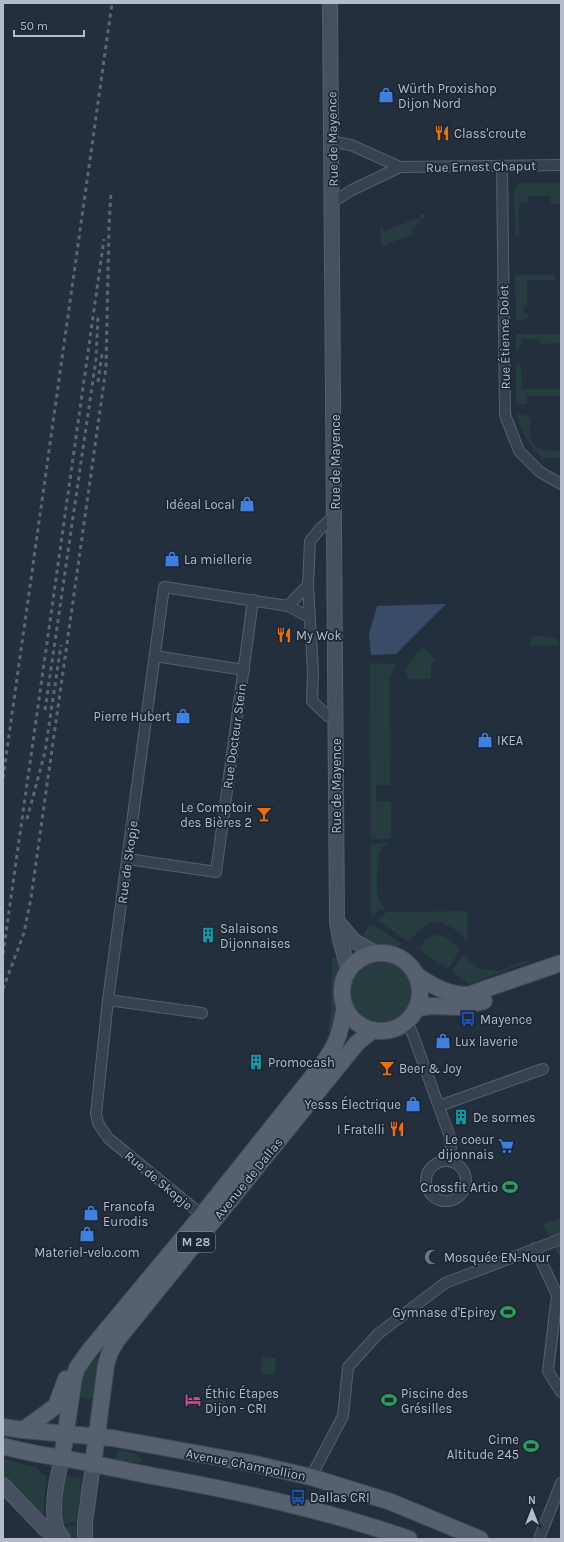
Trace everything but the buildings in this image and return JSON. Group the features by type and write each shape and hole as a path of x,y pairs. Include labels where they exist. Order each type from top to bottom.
{"main road":[{"name":"Rue de Mayence","path":"330,3 333,202 338,922 340,940 349,971"},
{"path":"338,922 354,941 375,953 393,954 405,961 418,976 427,983 447,992 460,995 468,995 561,963"},
{"path":"375,953 353,965 343,982 342,996 345,1007 350,1017 360,1025 372,1030 382,1031 398,1028 407,1021 418,1008 420,993 418,976"},
{"path":"418,1008 430,1006 461,1007 490,999 561,972"},
{"name":"Avenue de Dallas","path":"62,1458 74,1377 77,1368 89,1351 202,1215 333,1050 340,1036 345,1007"},
{"name":"Avenue de Dallas","path":"93,1465 106,1365 110,1352 117,1340 358,1043 372,1030"},
{"name":"Avenue de Dallas","path":"23,1430 56,1406 69,1372 75,1363 89,1351"},
{"name":"Avenue Champollion","path":"3,1426 23,1430 97,1436 255,1464 311,1477 391,1502 480,1539"},
{"path":"3,1446 43,1456 62,1458 245,1493 302,1506 376,1527 408,1539"},
{"path":"60,1536 54,1513 56,1487 62,1458"},
{"path":"85,1539 85,1523 93,1465"},
{"path":"3,1485 45,1529 60,1536"}],"street":[{"name":"Rue Ernest Chaput","path":"332,143 351,146 400,167 561,166"},
{"name":"Rue Étienne Dolet","path":"502,166 505,415 519,451 540,472 561,484"},
{"name":"Rue Ernest Chaput","path":"333,202 352,190 400,167"},
{"path":"335,515 310,541 308,585 313,672 312,702 328,716 336,716"},
{"path":"288,606 308,585"},
{"name":"Rue de Skopje","path":"202,1215 108,1138 98,1123 96,1105 108,1000 164,587 288,606 309,618"},
{"name":"Rue Docteur Stein","path":"128,859 216,872 253,600"},
{"path":"155,656 244,670"},
{"path":"108,1000 202,1013"},
{"path":"407,1021 450,1137 451,1148 447,1161"},
{"path":"439,1106 543,1069"},
{"path":"441,1161 447,1161 459,1166 463,1171 466,1184 460,1195 448,1201 435,1198 430,1194 426,1181 430,1169 441,1161"},
{"path":"311,1477 343,1416 348,1367 378,1334 445,1283 561,1240"},
{"path":"536,1248 557,1295 548,1371 561,1392"},
{"path":"539,1539 561,1483"}],"green space":[{"path":"520,183 561,183 561,204 551,204 550,196 529,196 528,203 519,202 519,235 515,235 514,191 516,186"},
{"path":"420,214 424,214 425,217 413,227 411,231 414,234 381,246 381,226 384,231 413,220 420,220"},
{"path":"515,275 555,275 555,280 527,280 527,306 524,306 524,313 528,313 528,317 518,321 516,321"},
{"path":"516,334 561,334 561,343 539,344 540,339 522,339 521,346 516,351"},
{"path":"516,363 521,367 522,389 561,389 561,396 527,396 527,404 516,404"},
{"path":"517,414 525,415 530,418 530,436 532,443 535,446 543,450 561,451 561,458 543,458 538,453 526,438"},
{"path":"537,635 555,638 559,642 557,645 531,646 531,638"},
{"path":"423,648 427,649 436,662 431,662 431,679 409,679 405,670 417,653"},
{"path":"370,663 395,664 389,681 390,785 376,785 376,801 391,802 391,835 393,839 371,839"},
{"path":"390,843 383,846 379,856 377,885 380,902 386,909 378,911 371,918 371,844"},
{"path":"467,911 466,940 451,927 444,923 437,922 423,927 409,942 377,920 387,912"},
{"path":"370,925 376,927 403,944 398,946 375,945 359,940"},
{"path":"437,934 449,939 460,950 448,970 419,949 426,939"},
{"path":"463,954 480,969 499,971 516,963 533,960 469,984 452,971"},
{"path":"339,955 340,965 334,989 335,1007 332,1031 328,1032 331,1012 332,958"},
{"path":"381,960 393,962 404,969 411,980 413,992 411,1004 404,1015 393,1022 381,1024 369,1022 358,1015 351,1004 349,992 351,980 358,969 369,962"},
{"path":"561,1218 561,1260 543,1224"},
{"path":"262,1357 276,1358 275,1375 261,1374"},
{"path":"96,1358 101,1360 95,1395 86,1399 77,1392 83,1374"},
{"path":"207,1388 227,1390 224,1412 204,1409"},
{"path":"117,1450 134,1453 144,1461 114,1464"},
{"path":"3,1459 38,1468 40,1473 46,1476 43,1520 3,1481"},
{"path":"65,1476 84,1479 78,1522 60,1524 59,1513"},
{"path":"78,1525 78,1539 67,1539 61,1527"}],"water":[{"path":"446,604 396,654 371,655 369,634 377,606"}],"railway":[{"path":"3,778 112,3"},
{"path":"3,989 24,933 31,898 106,368 111,192"},
{"path":"3,954 104,239"},
{"path":"45,710 96,359 98,316"},
{"path":"98,382 102,354"},
{"path":"27,819 45,752 61,645"}],"place":[{"name":"Würth Proxishop Dijon Nord","path":"386,95"},
{"name":"Class'croute","path":"442,133"},
{"name":"Idéeal Local","path":"247,504"},
{"name":"La miellerie","path":"172,559"},
{"name":"My Wok","path":"284,635"},
{"name":"Pierre Hubert","path":"183,716"},
{"name":"IKEA","path":"485,740"},
{"name":"Le Comptoir des Bières 2","path":"264,814"},
{"name":"Salaisons Dijonnaises","path":"208,935"},
{"name":"Mayence","path":"468,1019"},
{"name":"Lux laverie","path":"443,1041"},
{"name":"Promocash","path":"256,1062"},
{"name":"Beer & Joy","path":"387,1068"},
{"name":"Yesss Électrique","path":"413,1104"},
{"name":"De sormes","path":"461,1117"},
{"name":"I Fratelli","path":"397,1129"},
{"name":"Le coeur dijonnais","path":"506,1146"},
{"name":"Crossfit Artio","path":"510,1187"},
{"name":"Francofa Eurodis","path":"91,1213"},
{"name":"Materiel-velo.com","path":"87,1234"},
{"name":"Mosquée EN-Nour","path":"432,1257"},
{"name":"Gymnase d'Epirey","path":"508,1312"},
{"name":"Éthic Étapes Dijon - CRI","path":"193,1400"},
{"name":"Piscine des Grésilles","path":"389,1400"},
{"name":"Cime Altitude 245","path":"531,1446"},
{"name":"Dallas CRI","path":"298,1497"}]}
